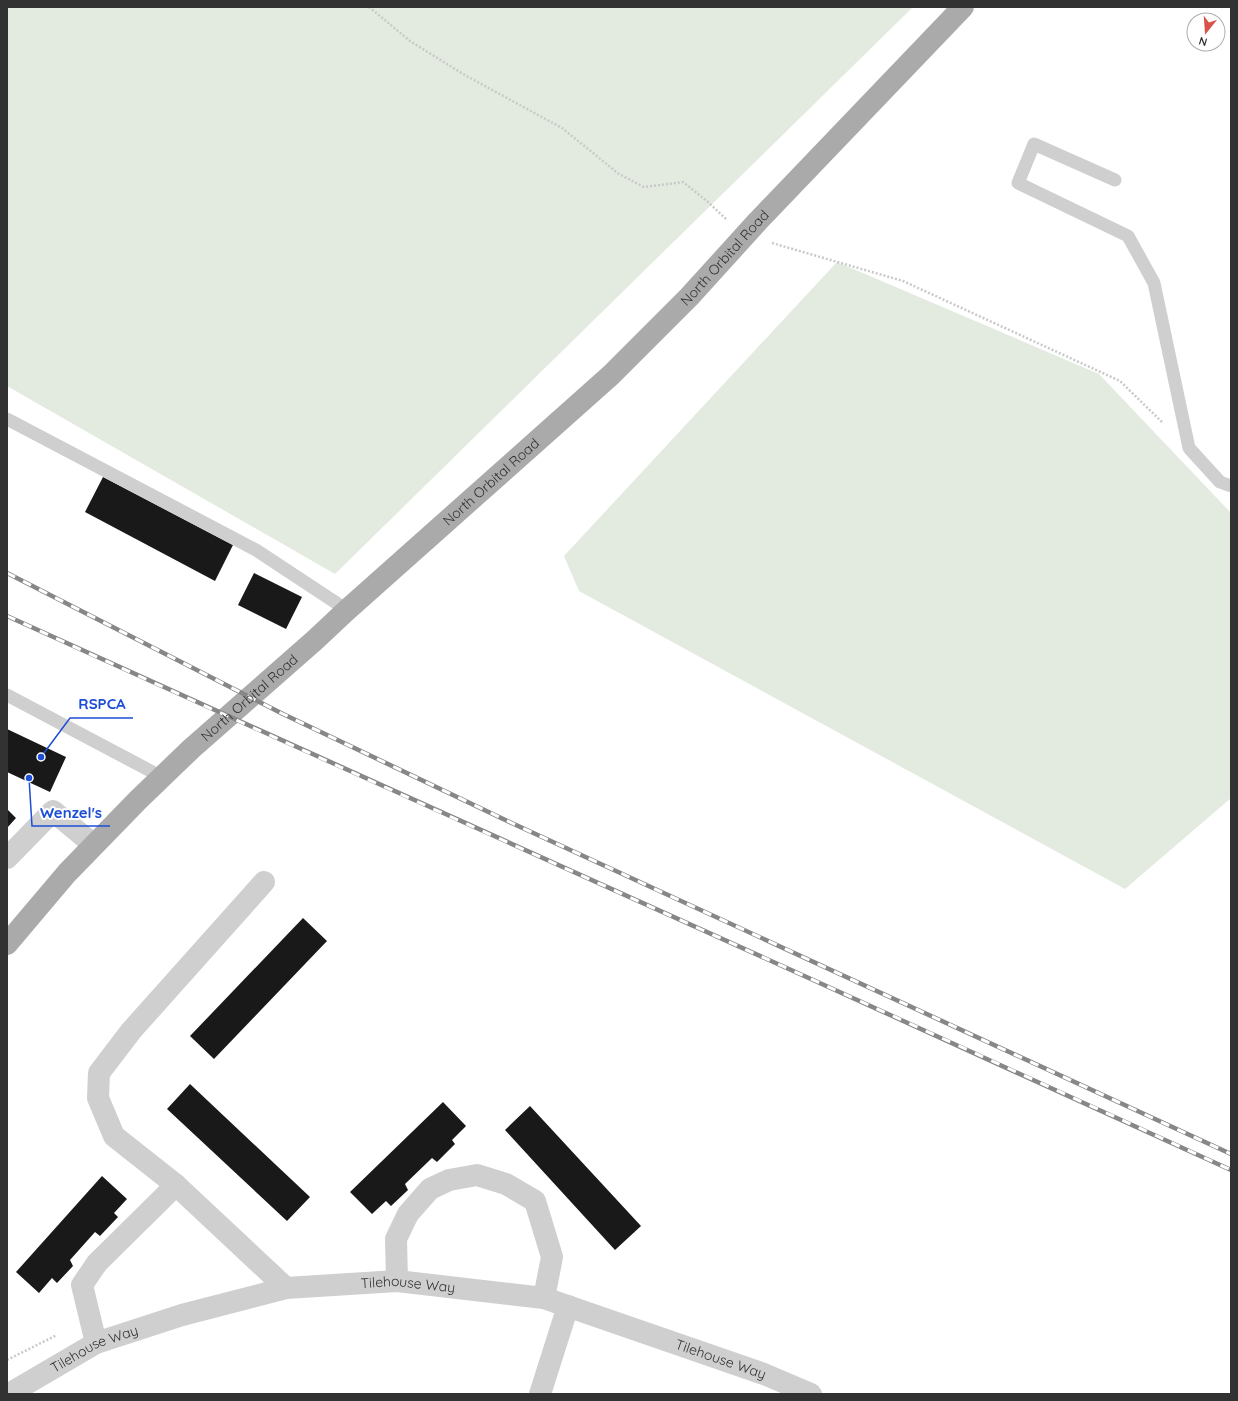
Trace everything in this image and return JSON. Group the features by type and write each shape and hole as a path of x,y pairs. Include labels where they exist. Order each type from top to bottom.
{"main road":[{"name":"North Orbital Road","path":"7,944 67,873 191,749 611,375 689,297 963,7"}],"street":[{"path":"7,858 53,812 94,845"},
{"path":"264,882 131,1030 99,1073 98,1098 114,1136 176,1185 286,1288"},
{"path":"397,1281 396,1240 408,1214 430,1190 449,1180 477,1175 506,1184 535,1201 552,1257 544,1298"},
{"path":"96,1343 82,1286 96,1263 176,1185"},
{"name":"Tilehouse Way","path":"9,1394 96,1343 182,1315 286,1288 397,1281 544,1298 764,1374 811,1394"},
{"path":"540,1394 568,1306"}],"lane":[{"path":"1115,180 1034,144 1018,183 1128,236 1154,283 1189,448 1220,482 1231,486"},
{"path":"7,419 256,550 347,610"},
{"path":"7,695 162,777"}],"path":[{"path":"369,7 410,42 463,74 562,128 619,174 644,187 683,182 707,201 745,236 903,281 1120,381 1189,448"},
{"path":"7,1360 90,1319"}],"shaded area":[{"path":"7,7 913,7 335,574 7,386"},
{"path":"837,262 1099,374 1231,513 1231,798 1125,889 579,591 564,556"}],"building":[{"path":"103,477 233,545 215,581 85,512"},
{"path":"254,573 302,597 286,629 238,605"},
{"path":"7,729 66,757 50,792 7,772"},
{"path":"7,809 16,818 7,828"},
{"path":"303,918 327,941 214,1059 190,1036"},
{"path":"190,1084 310,1197 287,1221 167,1109"},
{"path":"443,1102 466,1126 452,1140 455,1144 437,1162 432,1158 405,1184 408,1190 391,1206 386,1201 372,1214 350,1192"},
{"path":"530,1106 641,1226 615,1250 505,1130"},
{"path":"102,1176 127,1199 114,1213 118,1217 100,1236 95,1232 70,1260 73,1266 57,1283 52,1278 39,1293 16,1272"}],"railway":[{"path":"7,573 283,714 516,825 1231,1154"},
{"path":"7,616 1231,1170"}],"place":[{"name":"RSPCA","path":"41,757"},
{"name":"Wenzel's","path":"29,778"}]}
